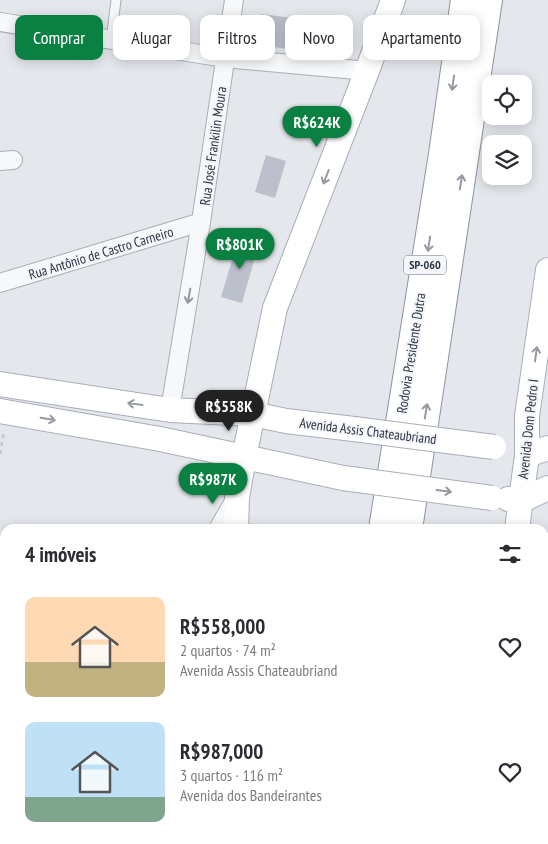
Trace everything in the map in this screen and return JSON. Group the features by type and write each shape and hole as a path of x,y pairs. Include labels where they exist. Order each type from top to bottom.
{"highway":[{"name":"Rodovia Presidente Dutra","path":"384,524 443,154 465,0"},
{"name":"Rodovia Presidente Dutra","path":"409,524 488,0"}],"main road":[{"path":"236,524 237,498 244,457 275,308 393,0"},
{"name":"Avenida Dom Pedro I","path":"518,524 520,500 537,451 527,416 548,270"},
{"path":"5,384 3,412 160,438 343,478 520,500 548,488"},
{"name":"Avenida Assis Chateaubriand","path":"5,384 170,410 253,414 286,421 537,451"}],"street":[{"name":"Rua José Frankilin Moura","path":"232,15 234,0"},
{"path":"0,22 200,54"},
{"name":"Rua José Frankilin Moura","path":"170,410 202,222 226,60"},
{"path":"248,60 367,71"},
{"name":"Rua Antônio de Castro Carneiro","path":"0,283 202,222"},
{"path":"221,524 237,498"}],"lane":[{"path":"111,40 116,0"}],"path":[{"path":"0,454 3,412"}],"building":[{"path":"275,16 285,17 285,49 275,47"},
{"path":"266,155 286,161 275,198 255,192"},
{"path":"239,237 259,243 242,303 221,297"}]}
